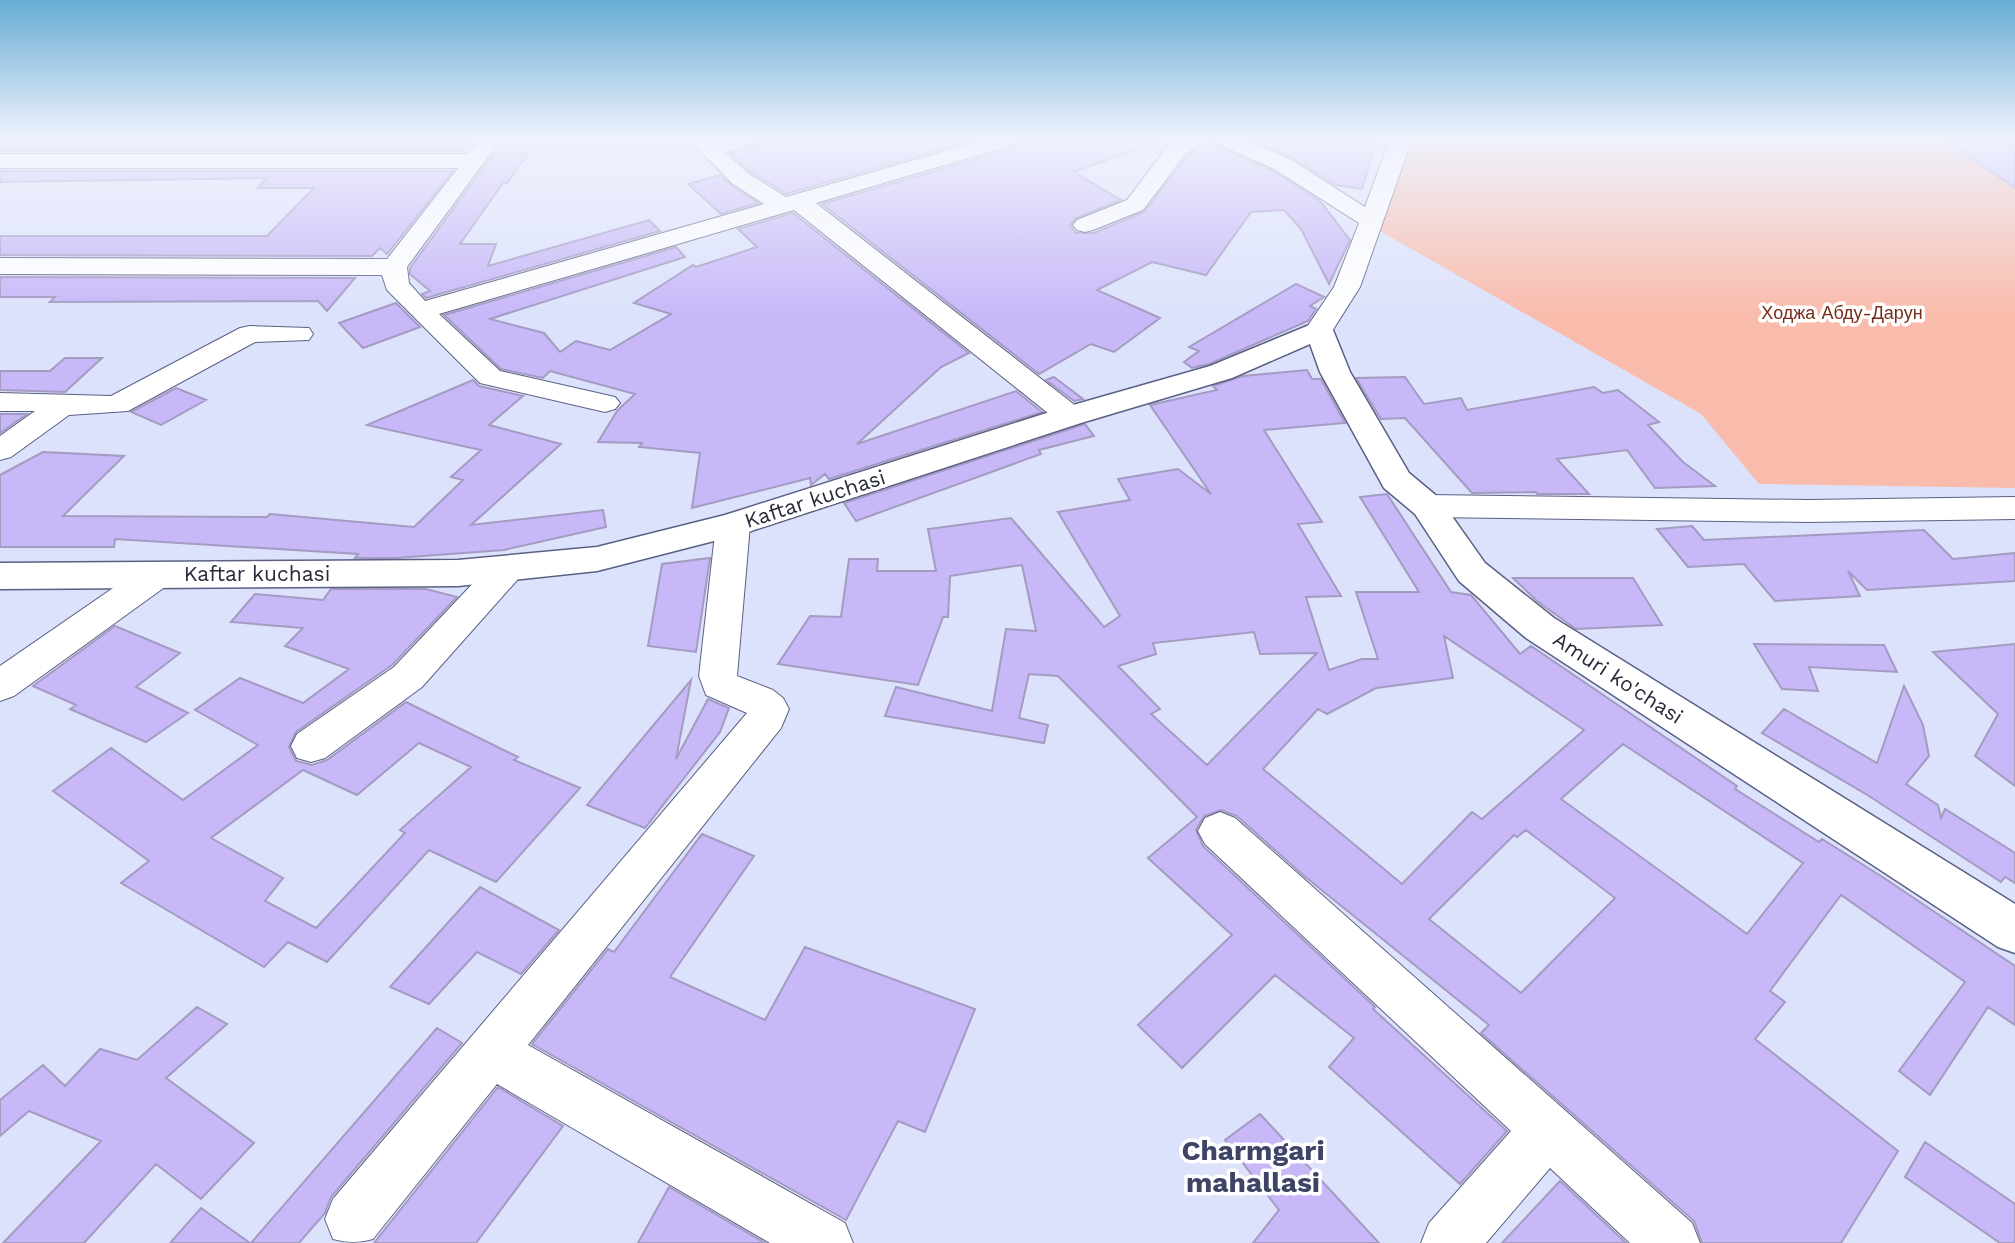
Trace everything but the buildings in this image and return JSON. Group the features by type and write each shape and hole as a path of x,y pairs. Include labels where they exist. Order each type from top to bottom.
{"street":[{"path":"395,276 449,197"},
{"path":"779,197 791,203 1070,416"},
{"path":"420,311 812,197"},
{"path":"1085,225 1135,205 1141,197"},
{"path":"1334,197 1372,221"},
{"path":"1319,330 1347,287 1380,197"},
{"path":"0,266 395,276"},
{"path":"395,276 420,311 490,377 605,403"},
{"name":"Kaftar kuchasi","path":"0,576 458,573 597,559 733,525 1070,416 1220,372 1319,330"},
{"name":"Amuri ko'chasi","path":"1319,330 1335,372 1396,480 1427,506 1472,572 1540,628 2015,931"},
{"path":"0,402 52,402 62,406 117,405 250,334 299,334"},
{"path":"0,450 62,406"},
{"path":"1427,506 1808,511 2015,508"},
{"path":"353,1219 767,717 769,709 764,703 720,685 733,525"},
{"path":"311,746 408,677 507,569"},
{"path":"0,686 157,575"},
{"path":"1220,831 1672,1243"},
{"path":"490,1052 825,1243"},
{"path":"1448,1243 1549,1129"}],"green space":[{"name":"Ходжа Абду-Дарун","path":"1391,197 2015,197 2015,488 1759,484 1701,414 1380,231"}],"district":[{"name":"Charmgari mahallasi","path":"1253,1166"}]}
